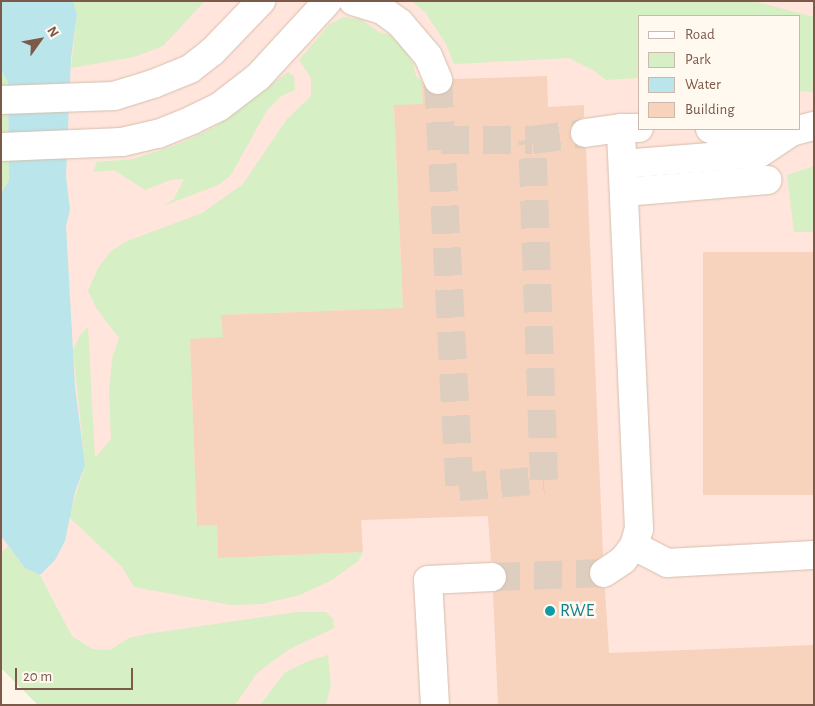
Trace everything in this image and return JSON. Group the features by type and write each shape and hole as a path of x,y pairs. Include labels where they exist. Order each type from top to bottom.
{"lane":[{"path":"1,100 74,98 130,92 190,69 212,52 261,1"},
{"path":"1,147 122,142 158,134 219,106 258,77 328,1"},
{"path":"354,1 382,10 400,23 428,56 438,80"},
{"path":"801,123 814,115"},
{"path":"715,130 742,136 769,130"},
{"path":"585,133 626,141 760,153 791,130"},
{"path":"604,573 623,560 634,546 639,529 624,192 626,141"},
{"path":"624,192 767,180"},
{"path":"634,546 668,563 814,555"},
{"path":"436,705 428,580 492,578"}],"shaded area":[{"path":"1,1 814,1 814,705 326,705 331,685 328,656 284,673 260,705 138,705 120,651 93,649 72,636 40,575 1,553"}],"green space":[{"path":"73,1 205,1 163,46 134,57 71,68 77,14"},
{"path":"411,1 753,1 814,17 814,92 800,91 800,15 638,15 638,78 606,80 593,70 569,58 454,64 446,44 425,12"},
{"path":"343,17 360,19 379,32 390,35 404,49 413,63 416,76 422,81 423,104 394,106 404,335 349,310 222,315 223,337 190,342 197,526 217,525 218,558 363,552 358,561 332,580 300,595 261,604 231,605 134,587 122,567 69,517 85,465 73,350 80,335 88,327 95,458 111,439 109,392 112,359 119,338 97,309 88,291 98,268 110,252 125,242 202,213 243,184 287,119 311,96 311,78 299,60 329,25"},
{"path":"1,70 8,82 9,180 1,194"},
{"path":"288,72 294,76 295,90 281,96 267,110 231,175 218,185 163,206 174,199 184,179 170,180 145,190 114,170 93,172 97,162 133,159 176,145 215,127"},
{"path":"814,166 814,232 794,232 787,175"},
{"path":"8,546 25,568 40,575 72,636 93,649 110,650 129,638 147,634 297,612 326,612 333,619 334,628 288,650 257,673 235,705 38,705 1,668 1,553"},
{"path":"328,655 331,685 326,705 260,705 284,673 308,661"}],"water":[{"path":"1,1 73,1 77,14 71,58 66,176 70,210 66,226 75,387 85,465 75,492 65,541 55,560 40,575 25,568 1,536 1,194 9,180 8,82 1,70"}],"building":[{"path":"547,76 548,107 584,105 584,117 575,121 570,135 573,143 586,148 603,555 590,566 588,574 591,582 605,589 609,653 814,645 814,705 498,705 493,593 506,585 508,576 500,563 491,561 488,516 361,520 363,552 218,558 217,525 197,526 190,339 223,337 221,315 403,308 394,105 423,104 422,82 428,92 436,96 450,90 453,79"},
{"path":"703,252 814,252 814,495 703,495"}],"tunnel":[{"path":"438,80 459,487 544,480 532,140 585,133"},
{"path":"441,140 532,140"},
{"path":"492,577 604,573"}],"place":[{"name":"RWE","path":"550,611"}]}
